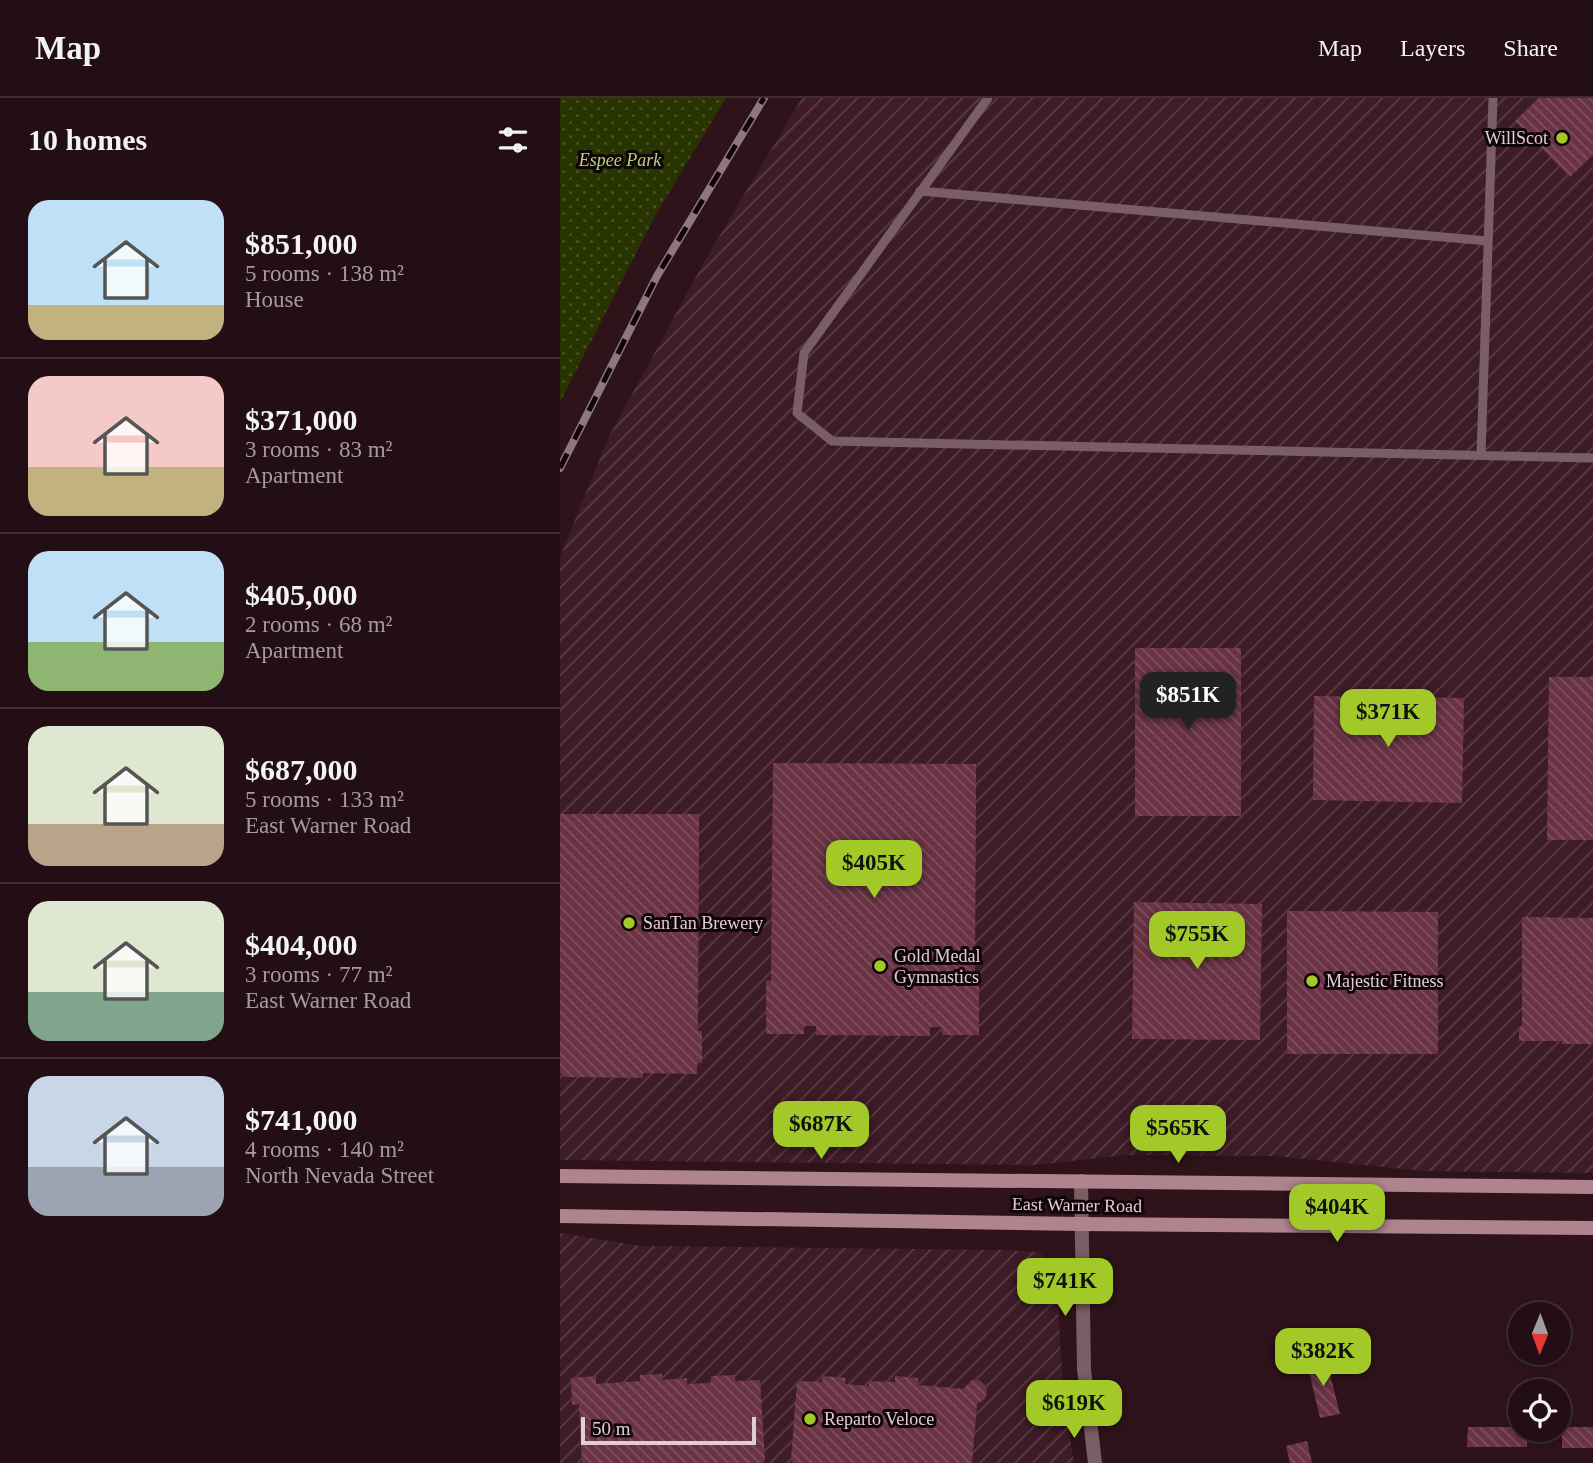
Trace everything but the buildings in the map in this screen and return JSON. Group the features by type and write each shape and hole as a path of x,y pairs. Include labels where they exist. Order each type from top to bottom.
{"main road":[{"name":"East Warner Road","path":"560,1176 1593,1187"},
{"name":"East Warner Road","path":"560,1216 1593,1228"}],"street":[{"path":"1081,1181 1084,1369 1096,1463"}],"lane":[{"path":"988,98 804,353 797,413 832,441 1593,458"},
{"path":"1482,455 1493,98"},
{"path":"920,191 1488,241"}],"shaded area":[{"path":"802,98 1593,98 1593,1173 1422,1171 1276,1156 1125,1155 1035,1165 560,1160 560,557 609,436 707,257"},
{"path":"560,1233 641,1246 1039,1252 1052,1264 1057,1279 1063,1396 1074,1463 560,1463"}],"green space":[{"name":"Espee Park","path":"560,98 726,98 655,216 560,402"}],"railway":[{"path":"560,468 657,276 764,98"}],"place":[{"name":"WillScot","path":"1562,138"},
{"name":"SanTan Brewery","path":"629,923"},
{"name":"Gold Medal Gymnastics","path":"880,966"},
{"name":"Majestic Fitness","path":"1312,981"},
{"name":"Reparto Veloce","path":"810,1419"}]}
